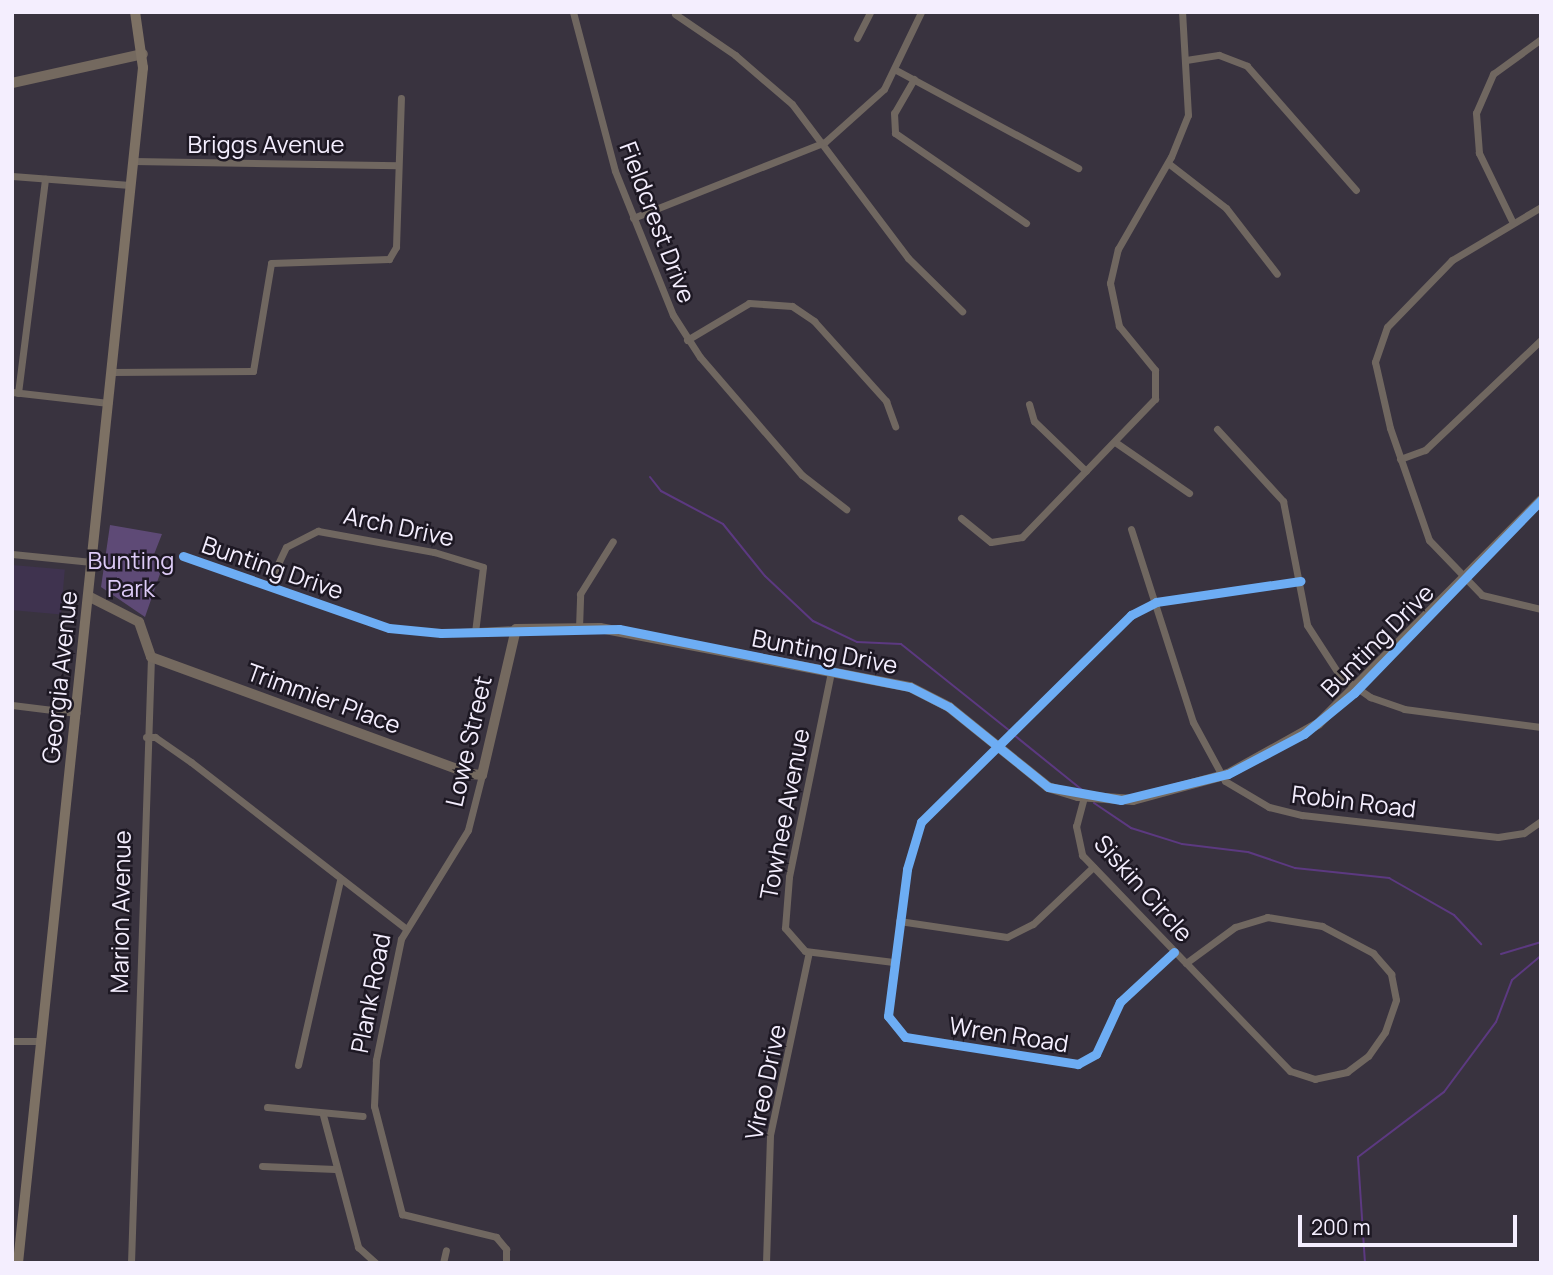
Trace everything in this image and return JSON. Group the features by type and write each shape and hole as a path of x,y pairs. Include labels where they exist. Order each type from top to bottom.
{"main road":[{"name":"Georgia Avenue","path":"18,1263 133,161 143,54 135,12"}],"street":[{"name":"Fieldcrest Drive","path":"573,12 594,104 633,218 687,340 810,484 846,509"},
{"path":"857,38 870,12"},
{"path":"633,218 820,145 871,103 896,70 921,12"},
{"path":"961,518 987,541 1012,541 1150,405 1158,381 1152,365 1119,326 1110,275 1118,249 1168,163 1188,115 1182,12"},
{"path":"675,14 780,93 908,258 962,311"},
{"path":"1512,221 1479,153 1476,113 1493,74 1541,39"},
{"path":"12,83 143,54"},
{"path":"1186,60 1219,55 1247,66 1356,190"},
{"path":"896,70 1078,168"},
{"path":"914,79 892,118 895,133 1026,223"},
{"path":"111,372 253,371 271,263 381,263 393,256 401,98"},
{"name":"Briggs Avenue","path":"133,161 398,165"},
{"path":"1168,163 1218,199 1277,274"},
{"path":"12,176 130,185"},
{"path":"45,179 15,392 108,402"},
{"path":"1541,207 1512,221 1452,260 1379,340 1376,380 1424,530 1464,580 1497,603 1541,609"},
{"path":"687,340 742,305 766,301 792,306 814,321 886,401 895,426"},
{"path":"1400,459 1425,450 1541,340"},
{"path":"1029,404 1034,421 1086,471"},
{"path":"1217,429 1283,501 1300,581 1303,614 1316,645 1333,669 1358,688 1404,709 1541,727"},
{"path":"1115,442 1189,494"},
{"name":"Bunting Drive","path":"183,556 389,628 475,632 579,628 635,631 931,695 1039,782 1084,797 1133,800 1220,777 1304,734 1358,688 1541,500"},
{"path":"1131,529 1193,722 1220,777"},
{"name":"Arch Drive","path":"268,585 286,547 318,531 434,552 477,562 484,570 475,632"},
{"path":"579,628 580,594 613,541"},
{"path":"12,554 92,562"},
{"path":"1156,602 1300,581"},
{"name":"Marion Avenue","path":"88,596 139,622 151,657 146,737 131,1263"},
{"name":"Wren Road","path":"1156,602 1121,622 917,828 899,922 888,1016 901,1035 1072,1065 1096,1054 1120,1002 1174,952"},
{"name":"Lowe Street","path":"405,928 468,830 516,629"},
{"name":"Trimmier Place","path":"151,657 482,775"},
{"name":"Towhee Avenue","path":"809,952 788,936 785,907 831,672"},
{"path":"12,705 77,713"},
{"name":"Plank Road","path":"146,737 155,737 191,762 405,928 374,1088 379,1137 399,1209 410,1220 496,1237 506,1249 506,1263"},
{"name":"Robin Road","path":"1220,777 1256,801 1302,816 1498,837 1524,833 1541,821"},
{"name":"Siskin Circle","path":"1084,797 1077,841 1093,867 1286,1067 1309,1079 1339,1075 1361,1063 1380,1041 1396,1000 1391,974 1373,953 1301,920 1267,917 1242,923 1186,963"},
{"path":"899,922 1007,937 1033,924 1093,867"},
{"path":"298,1065 340,880"},
{"path":"809,952 893,962"},
{"name":"Vireo Drive","path":"766,1263 770,1135 809,952"},
{"path":"12,1041 42,1041"},
{"path":"267,1107 323,1115 363,1116"},
{"path":"323,1115 335,1169 358,1247 376,1263"},
{"path":"262,1166 335,1169"},
{"path":"443,1263 446,1250"}],"shaded area":[{"path":"12,565 65,570 61,614 12,610"}],"green space":[{"name":"Bunting Park","path":"110,525 162,534 153,557 162,568 145,617 101,587"}],"waterway":[{"path":"650,477 661,491 723,524 765,576 813,621 857,642 901,644 1010,731"},
{"path":"1014,735 1086,793"},
{"path":"1094,803 1131,828 1182,844 1248,852 1295,868 1389,878 1454,915 1481,944"},
{"path":"1501,954 1541,942"},
{"path":"1365,1263 1358,1157 1444,1092 1496,1022 1512,980 1541,956"}],"cycle path":[{"path":"183,556 389,628 441,633 619,629 910,687 949,707 1048,787 1121,800 1228,774 1304,734 1354,693 1541,500"},
{"path":"1174,952 1120,1002 1096,1054 1078,1064 905,1037 888,1016 907,869 921,822 1131,615 1156,602 1300,581"}]}
